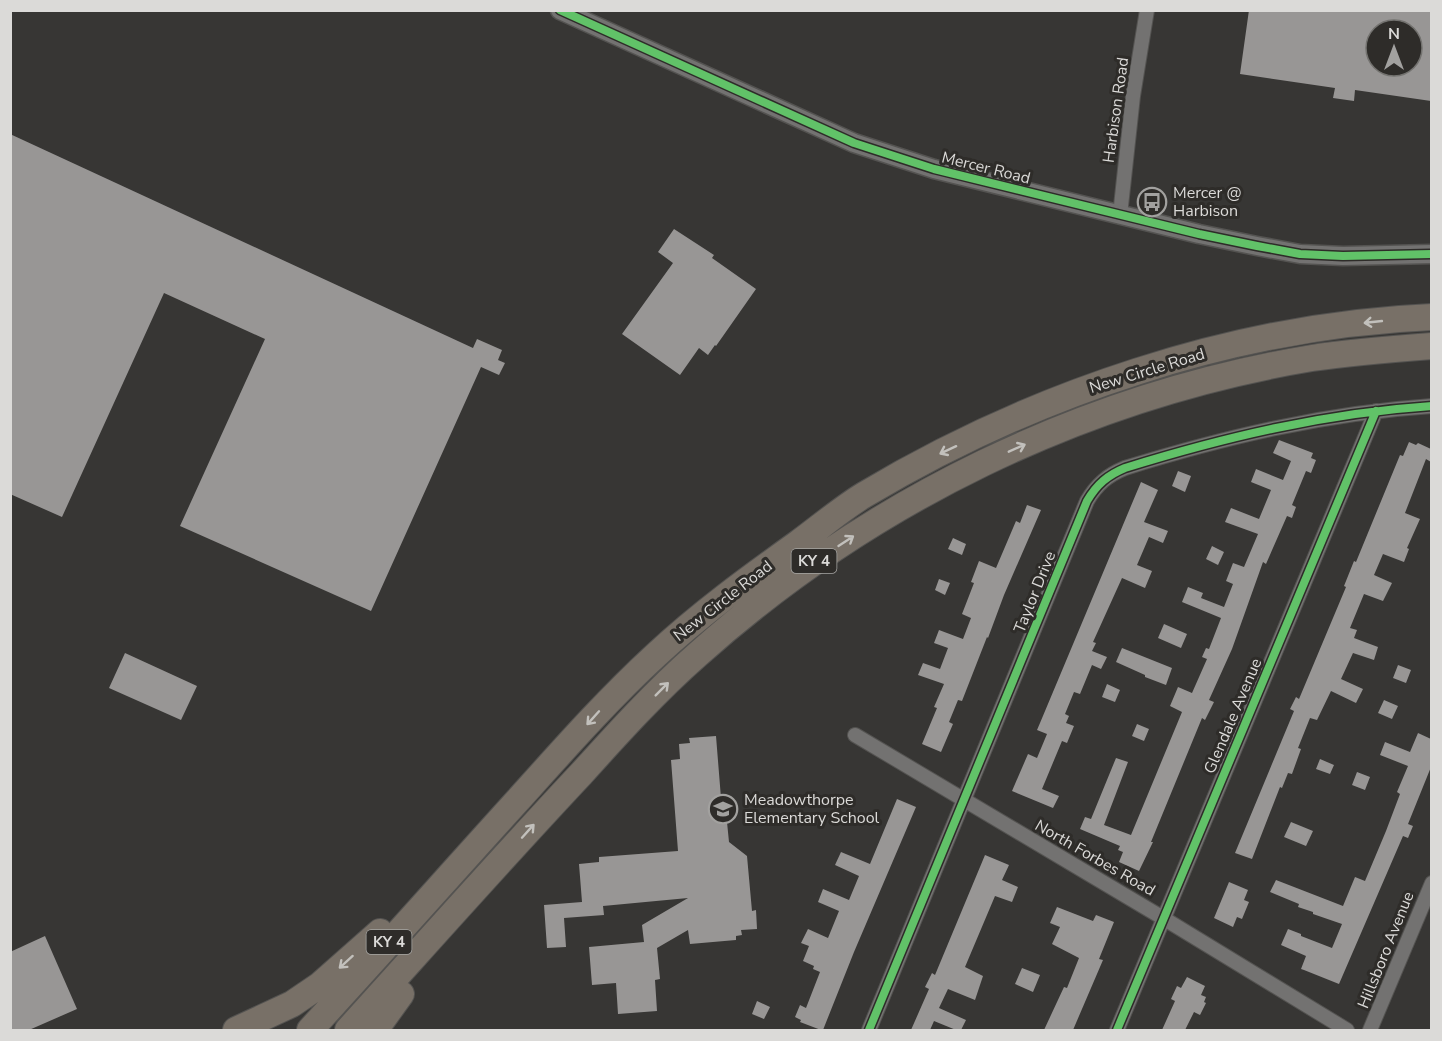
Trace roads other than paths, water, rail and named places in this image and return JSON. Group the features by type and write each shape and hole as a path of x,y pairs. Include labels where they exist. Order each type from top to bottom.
{"highway":[{"name":"New Circle Road","path":"310,1030 602,708 690,625 731,591 861,497 928,459 1059,399 1187,356 1337,326 1431,317"},
{"name":"New Circle Road","path":"348,1030 617,735 696,655 811,563 868,526 935,486 1062,428 1135,402 1243,372 1312,358 1431,346"},
{"path":"236,1030 292,1004 320,985 468,854"},
{"path":"375,1030 497,866"}],"street":[{"name":"Mercer Road","path":"560,10 854,143 934,169 1199,234 1300,254 1343,256 1431,254"},
{"name":"Harbison Road","path":"1120,215 1126,151 1147,10"},
{"name":"Taylor Drive","path":"869,1030 1094,489 1109,475 1125,468 1265,429 1343,415 1431,406"},
{"name":"Glendale Avenue","path":"1117,1030 1376,411"},
{"name":"North Forbes Road","path":"855,735 1347,1030"},
{"name":"Hillsboro Avenue","path":"1370,1030 1431,883"}],"place":[{"name":"Mercer @ Harbison","path":"1152,202"},
{"name":"Meadowthorpe Elementary School","path":"723,809"}]}
